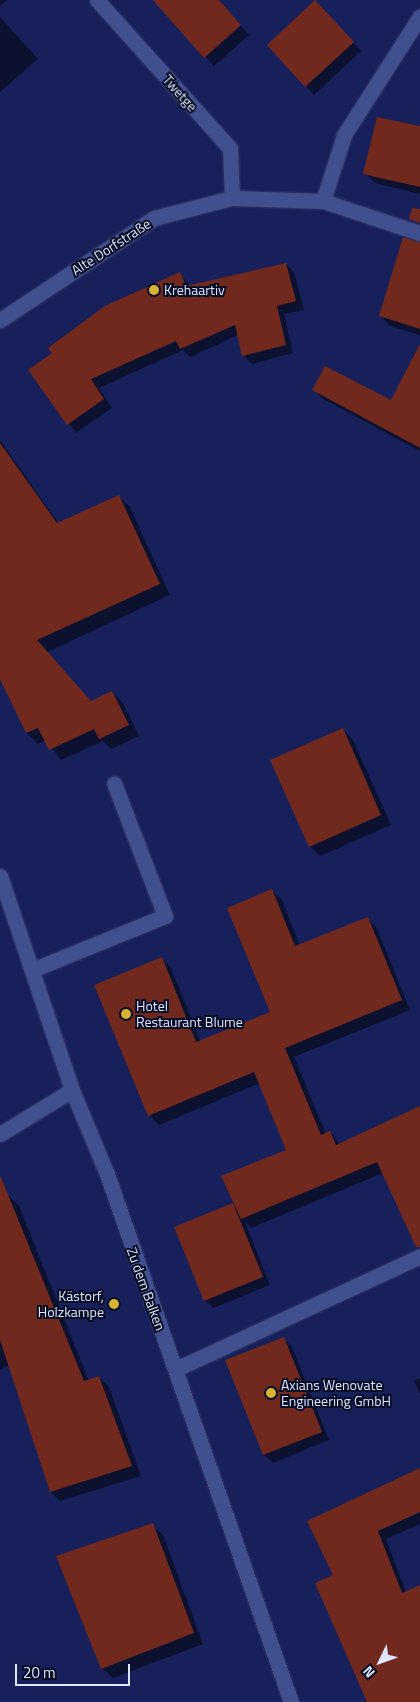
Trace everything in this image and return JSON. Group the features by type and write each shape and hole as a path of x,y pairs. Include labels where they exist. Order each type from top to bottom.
{"street":[{"name":"Twetge","path":"97,0 230,148 232,198"},
{"path":"323,201 344,135 420,16"},
{"name":"Alte Dorfstraße","path":"0,320 154,218 232,198 323,201 420,234"},
{"path":"32,970 165,916 114,783"},
{"name":"Zu dem Balken","path":"0,876 72,1090 107,1174 291,1702"},
{"path":"0,1134 72,1090"},
{"path":"176,1369 420,1256"}],"building":[{"path":"153,0 219,0 241,25 204,58"},
{"path":"315,0 354,42 305,87 267,45"},
{"path":"377,117 420,126 420,187 363,174"},
{"path":"412,208 420,209 420,223 409,219"},
{"path":"403,237 420,242 420,329 379,316"},
{"path":"286,263 296,301 277,306 286,345 242,356 235,325 180,349 176,341 91,379 104,399 67,425 28,370 52,353 48,348 105,306 180,272 186,286"},
{"path":"420,344 420,448 312,390 325,366 391,400"},
{"path":"0,443 57,523 119,495 160,584 37,640 91,701 112,691 129,725 99,739 94,729 49,750 38,728 26,733 0,679"},
{"path":"343,728 381,815 309,847 270,760"},
{"path":"272,889 295,946 368,917 402,1000 285,1048 321,1135 330,1131 336,1145 420,1106 420,1247 416,1247 377,1162 241,1219 221,1176 286,1150 254,1072 148,1116 94,985 162,957 196,1042 270,1012 227,908"},
{"path":"0,1175 84,1381 99,1376 132,1466 50,1492 0,1340"},
{"path":"233,1203 263,1277 204,1301 174,1227"},
{"path":"284,1337 322,1432 263,1455 225,1360"},
{"path":"420,1468 420,1512 378,1531 402,1593 420,1585 420,1702 367,1702 315,1583 333,1575 307,1521"},
{"path":"153,1523 194,1633 101,1669 56,1556"}],"place":[{"name":"Krehaartiv","path":"154,290"},
{"name":"Hotel Restaurant Blume","path":"126,1014"},
{"name":"Kästorf, Holzkampe","path":"114,1304"},
{"name":"Axians Wenovate Engineering GmbH","path":"271,1393"}]}
